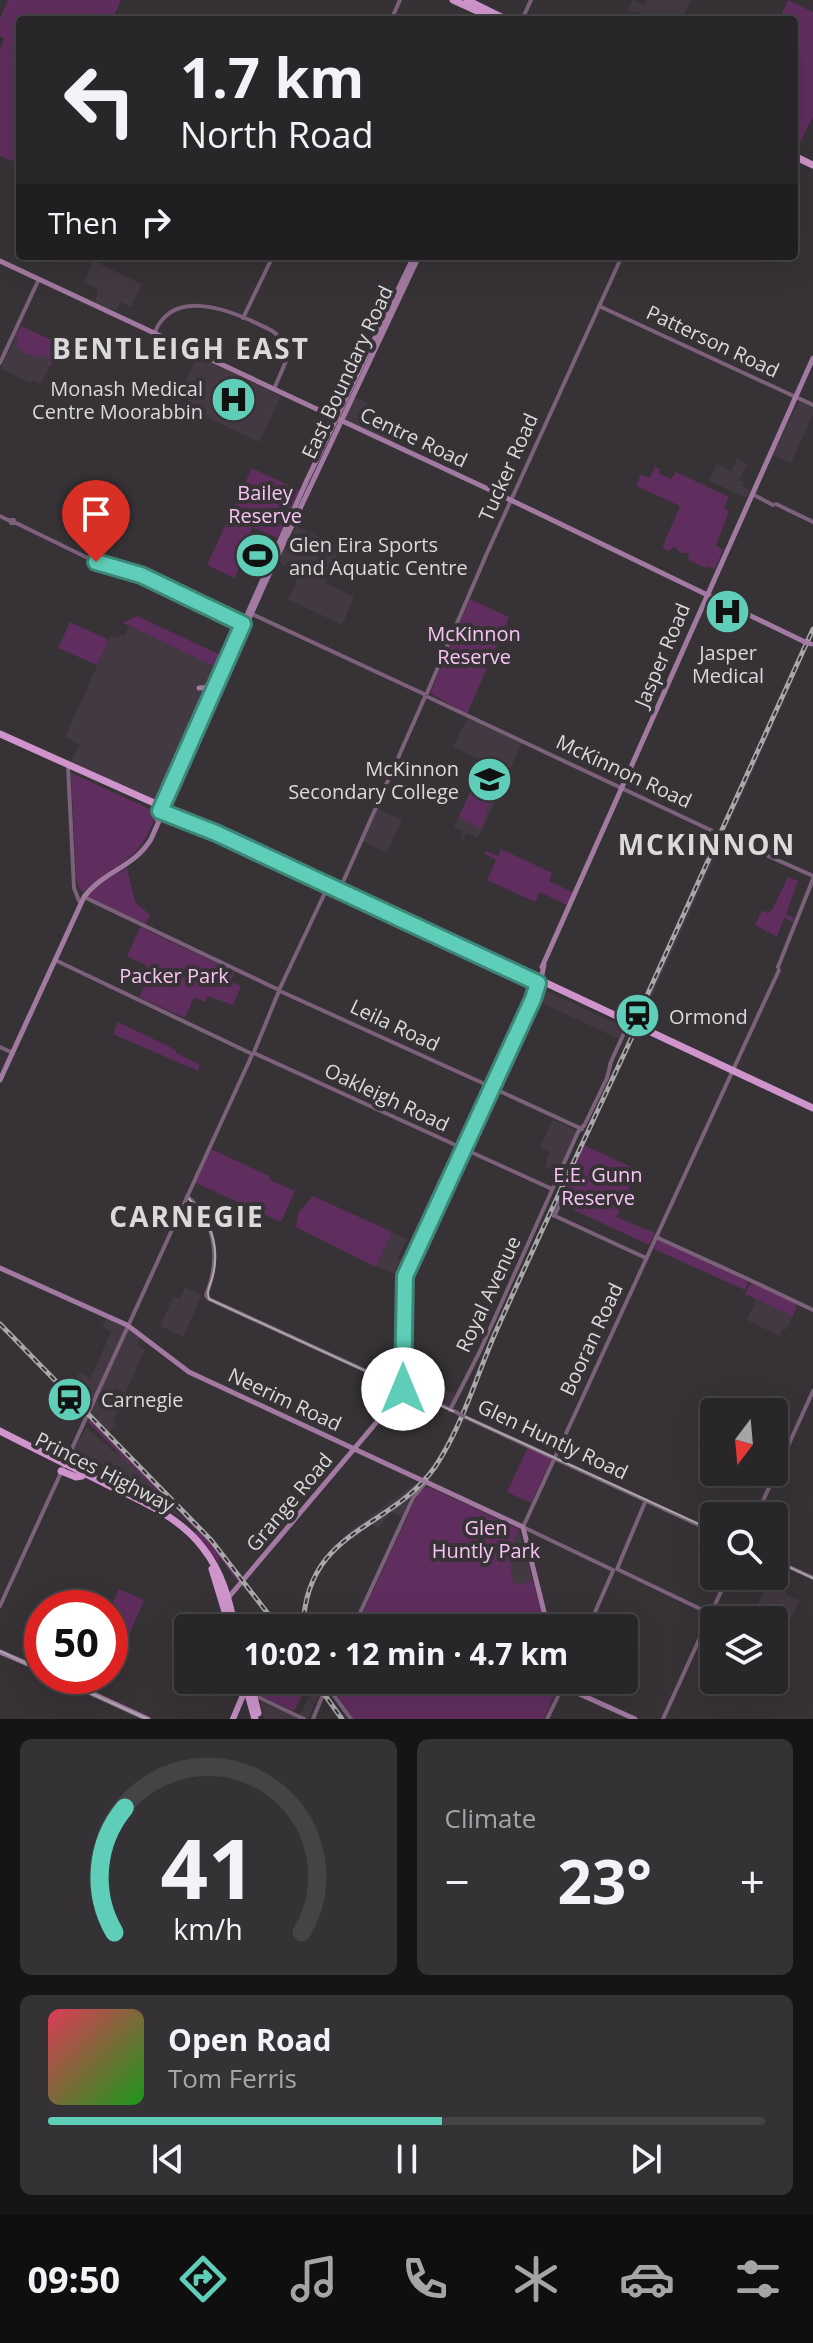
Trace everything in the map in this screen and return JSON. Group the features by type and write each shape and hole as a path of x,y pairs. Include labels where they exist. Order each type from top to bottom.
{"highway":[{"path":"453,0 488,16"},
{"path":"467,0 499,16"},
{"path":"0,734 162,812 239,842 529,975 540,977"},
{"path":"363,900 540,977 550,987 627,1027 813,1110"},
{"name":"Princes Highway","path":"0,1433 178,1523 208,1554 231,1596 226,1603 231,1614"},
{"name":"Princes Highway","path":"0,1433 44,1453 76,1477 82,1476 157,1514 179,1529 204,1556 228,1614"},
{"path":"216,1580 231,1596"},
{"path":"250,1696 258,1719"}],"main road":[{"name":"East Boundary Road","path":"343,406 351,398 414,260"},
{"name":"Centre Road","path":"0,261 810,644"},
{"name":"East Boundary Road","path":"162,812 170,800 343,406 377,339"},
{"name":"Jasper Road","path":"540,977 706,594 813,358"},
{"name":"East Boundary Road","path":"162,812 206,705 247,620"},
{"path":"206,705 203,690 214,687"},
{"path":"0,1080 83,897 98,883 139,856 162,812"},
{"path":"403,1388 404,1279 533,999 540,977"},
{"name":"Neerim Road","path":"0,1268 127,1325 189,1372 523,1527"},
{"name":"Grange Road","path":"231,1596 403,1388"},
{"path":"523,1527 545,1614"},
{"path":"0,1651 24,1662"},
{"path":"93,1694 148,1719"},
{"path":"582,1694 635,1719"},
{"path":"233,1719 250,1696"}],"street":[{"path":"243,318 271,260"},
{"name":"Tucker Road","path":"340,889 620,260"},
{"path":"0,363 33,291 42,280"},
{"path":"155,332 160,319 166,315 200,306 243,318 277,335 285,356 274,389"},
{"name":"Patterson Road","path":"599,306 813,405"},
{"path":"752,494 813,522"},
{"name":"McKinnon Road","path":"0,516 96,560 141,575 426,695 812,878"},
{"name":"Leila Road","path":"70,767 66,768 74,884 76,892 83,897 581,1129"},
{"name":"Booran Road","path":"523,1527 732,1072 778,968 812,878"},
{"path":"0,1606 329,884"},
{"name":"Oakleigh Road","path":"54,960 464,1149 553,1196"},
{"path":"627,1027 553,1196 554,1216 646,1258"},
{"path":"0,1047 13,1053"},
{"name":"Royal Avenue","path":"453,1411 553,1196"},
{"name":"Glen Huntly Road","path":"186,1197 207,1223 213,1239 215,1259 206,1295 210,1299 700,1525"},
{"path":"656,1237 813,1310"},
{"path":"762,1502 813,1391"},
{"path":"359,1614 423,1481"},
{"path":"595,1614 646,1500"},
{"name":"Neerim Road","path":"523,1527 700,1609"},
{"path":"788,1566 813,1578"},
{"path":"663,1719 700,1638"},
{"path":"322,1697 327,1693 334,1695 351,1719"},
{"path":"250,1696 309,1718 323,1694"},
{"path":"547,1719 557,1694"}],"shaded area":[{"path":"633,0 644,5 647,0 691,0 684,16 638,16 640,12 628,11"},
{"path":"94,261 142,284 131,307 120,302 116,311 95,302 98,289 84,282"},
{"path":"21,326 60,344 41,384 33,380 31,383 0,369"},
{"name":"Monash Medical Centre Moorabbin","path":"198,356 281,396 259,442 185,407 191,393 182,388"},
{"path":"355,397 369,404 363,417 400,434 396,443 344,419"},
{"path":"799,401 813,408 813,414 791,463 773,455"},
{"path":"737,459 747,464 739,480 744,482 742,486 751,490 746,498 709,481 717,464 731,471"},
{"path":"296,526 342,548 325,583 354,597 342,625 288,599 300,573 278,562"},
{"path":"129,626 220,669 159,805 70,764 79,744 65,737 111,635 118,638 121,634 125,635"},
{"name":"McKinnon Secondary College","path":"467,718 522,743 478,838 467,833 463,840 460,839 463,831 454,827 484,761 453,747"},
{"path":"769,721 774,724 725,834 737,805 722,833 719,831"},
{"path":"378,809 402,820 387,853 363,841"},
{"path":"717,836 723,839 650,1001 645,998"},
{"path":"542,989 624,1027 619,1039 536,1000"},
{"path":"553,1119 577,1131 558,1173 545,1167 549,1152 540,1147"},
{"path":"392,1232 407,1239 397,1259 408,1264 402,1277 376,1266"},
{"path":"185,1287 202,1295 183,1337 160,1326 173,1297 180,1299"},
{"path":"756,1299 793,1316 780,1336 747,1320"},
{"path":"107,1317 140,1338 137,1346 145,1350 125,1393 115,1388 111,1397 116,1400 114,1404 120,1407 113,1421 117,1425 108,1433 89,1415 89,1406 72,1388 79,1373 90,1378 98,1362 111,1331 102,1327"},
{"path":"406,1378 420,1378 456,1394 450,1407 406,1387"},
{"path":"86,1427 126,1459 185,1520 69,1459"},
{"path":"417,1482 420,1484 411,1493 402,1517 390,1512 379,1528 369,1524 332,1554 309,1594 308,1614 302,1614 304,1596 321,1560 345,1535"},
{"path":"519,1529 533,1581 514,1585 508,1553"},
{"path":"764,1590 787,1590 786,1594 799,1601 791,1619 788,1618 788,1606 758,1604"},
{"path":"307,1694 320,1694 315,1704 311,1700 314,1707 308,1719 264,1719 260,1701 298,1718 309,1697"}],"green space":[{"path":"8,0 121,0 114,16 16,16 16,162 0,156 0,48 4,39 0,36 0,18"},
{"path":"788,0 813,12 813,117 798,146 798,16 781,16"},
{"path":"21,326 60,344 50,366 47,363 50,364 51,359 25,353 16,346 19,339 15,337"},
{"path":"655,466 660,469 658,473 671,479 676,472 729,497 724,507 729,511 716,545 723,550 715,569 688,560 689,553 681,553 674,547 669,551 662,548 680,506 636,486 641,474 650,478"},
{"name":"Bailey Reserve","path":"252,468 300,491 278,538 252,527 235,578 207,565"},
{"name":"McKinnon Reserve","path":"470,599 509,617 467,714 430,693"},
{"path":"137,616 225,657 220,669 123,623"},
{"path":"70,622 109,640 97,665 58,648"},
{"path":"480,770 497,777 481,828 459,817"},
{"path":"71,773 152,810 155,818 133,855 83,892 76,877"},
{"path":"501,849 552,873 549,881 574,893 567,905 540,892 535,902 487,880 496,860 485,854 486,851 498,856"},
{"path":"127,868 135,902 150,915 146,924 87,897 99,884"},
{"path":"788,877 798,881 786,914 794,918 793,922 784,918 777,937 755,925 762,910 767,913 772,910"},
{"name":"Packer Park","path":"140,927 235,972 230,981 241,986 233,1005 208,996 205,1002 194,997 185,1018 139,997 147,966 127,956"},
{"path":"118,1022 176,1050 176,1053 200,1065 198,1071 113,1034"},
{"name":"E.E. Gunn Reserve","path":"584,1145 637,1170 616,1217 655,1233 649,1245 563,1205 561,1198"},
{"path":"211,1149 295,1191 281,1222 257,1211 259,1204 255,1202 251,1208 196,1183"},
{"path":"313,1196 392,1232 376,1267 296,1227 298,1213"},
{"path":"657,1239 746,1280 745,1290 654,1249"},
{"path":"751,1283 797,1304 793,1316 745,1294"},
{"path":"89,1415 197,1523 242,1578 239,1583 194,1531 198,1530 87,1421 90,1421"},
{"path":"528,1447 552,1458 531,1503 507,1492"},
{"name":"Glen Huntly Park","path":"429,1487 519,1529 508,1553 514,1585 533,1581 542,1614 362,1614 417,1496"},
{"path":"128,1593 144,1600 128,1638"},
{"path":"259,1694 303,1694 294,1711"},
{"path":"336,1694 555,1694 544,1719 354,1719"}],"tram line":[{"path":"189,1199 203,1215 214,1243 215,1264 208,1290 209,1299 700,1525"},
{"path":"788,1566 813,1578"},
{"path":"0,1651 24,1662"},
{"path":"92,1694 147,1719"}],"railway":[{"path":"635,1022 813,629"},
{"path":"305,1614 308,1595 319,1570 334,1550 417,1488 445,1451 514,1292 632,1037"},
{"path":"0,1324 211,1540 268,1614"},
{"path":"324,1694 342,1719"}],"place":[{"name":"Monash Medical Centre Moorabbin","path":"234,400"},
{"name":"Glen Eira Sports and Aquatic Centre","path":"258,555"},
{"name":"Jasper Medical","path":"728,612"},
{"name":"McKinnon Secondary College","path":"490,780"},
{"name":"Ormond","path":"638,1016"},
{"name":"Carnegie","path":"70,1399"}],"district":[{"name":"BENTLEIGH EAST","path":"181,348"},
{"name":"MCKINNON","path":"707,844"},
{"name":"CARNEGIE","path":"187,1216"}],"route":[{"path":"96,562 141,575 243,624 160,811 216,833 538,983 405,1276 403,1389"}]}
